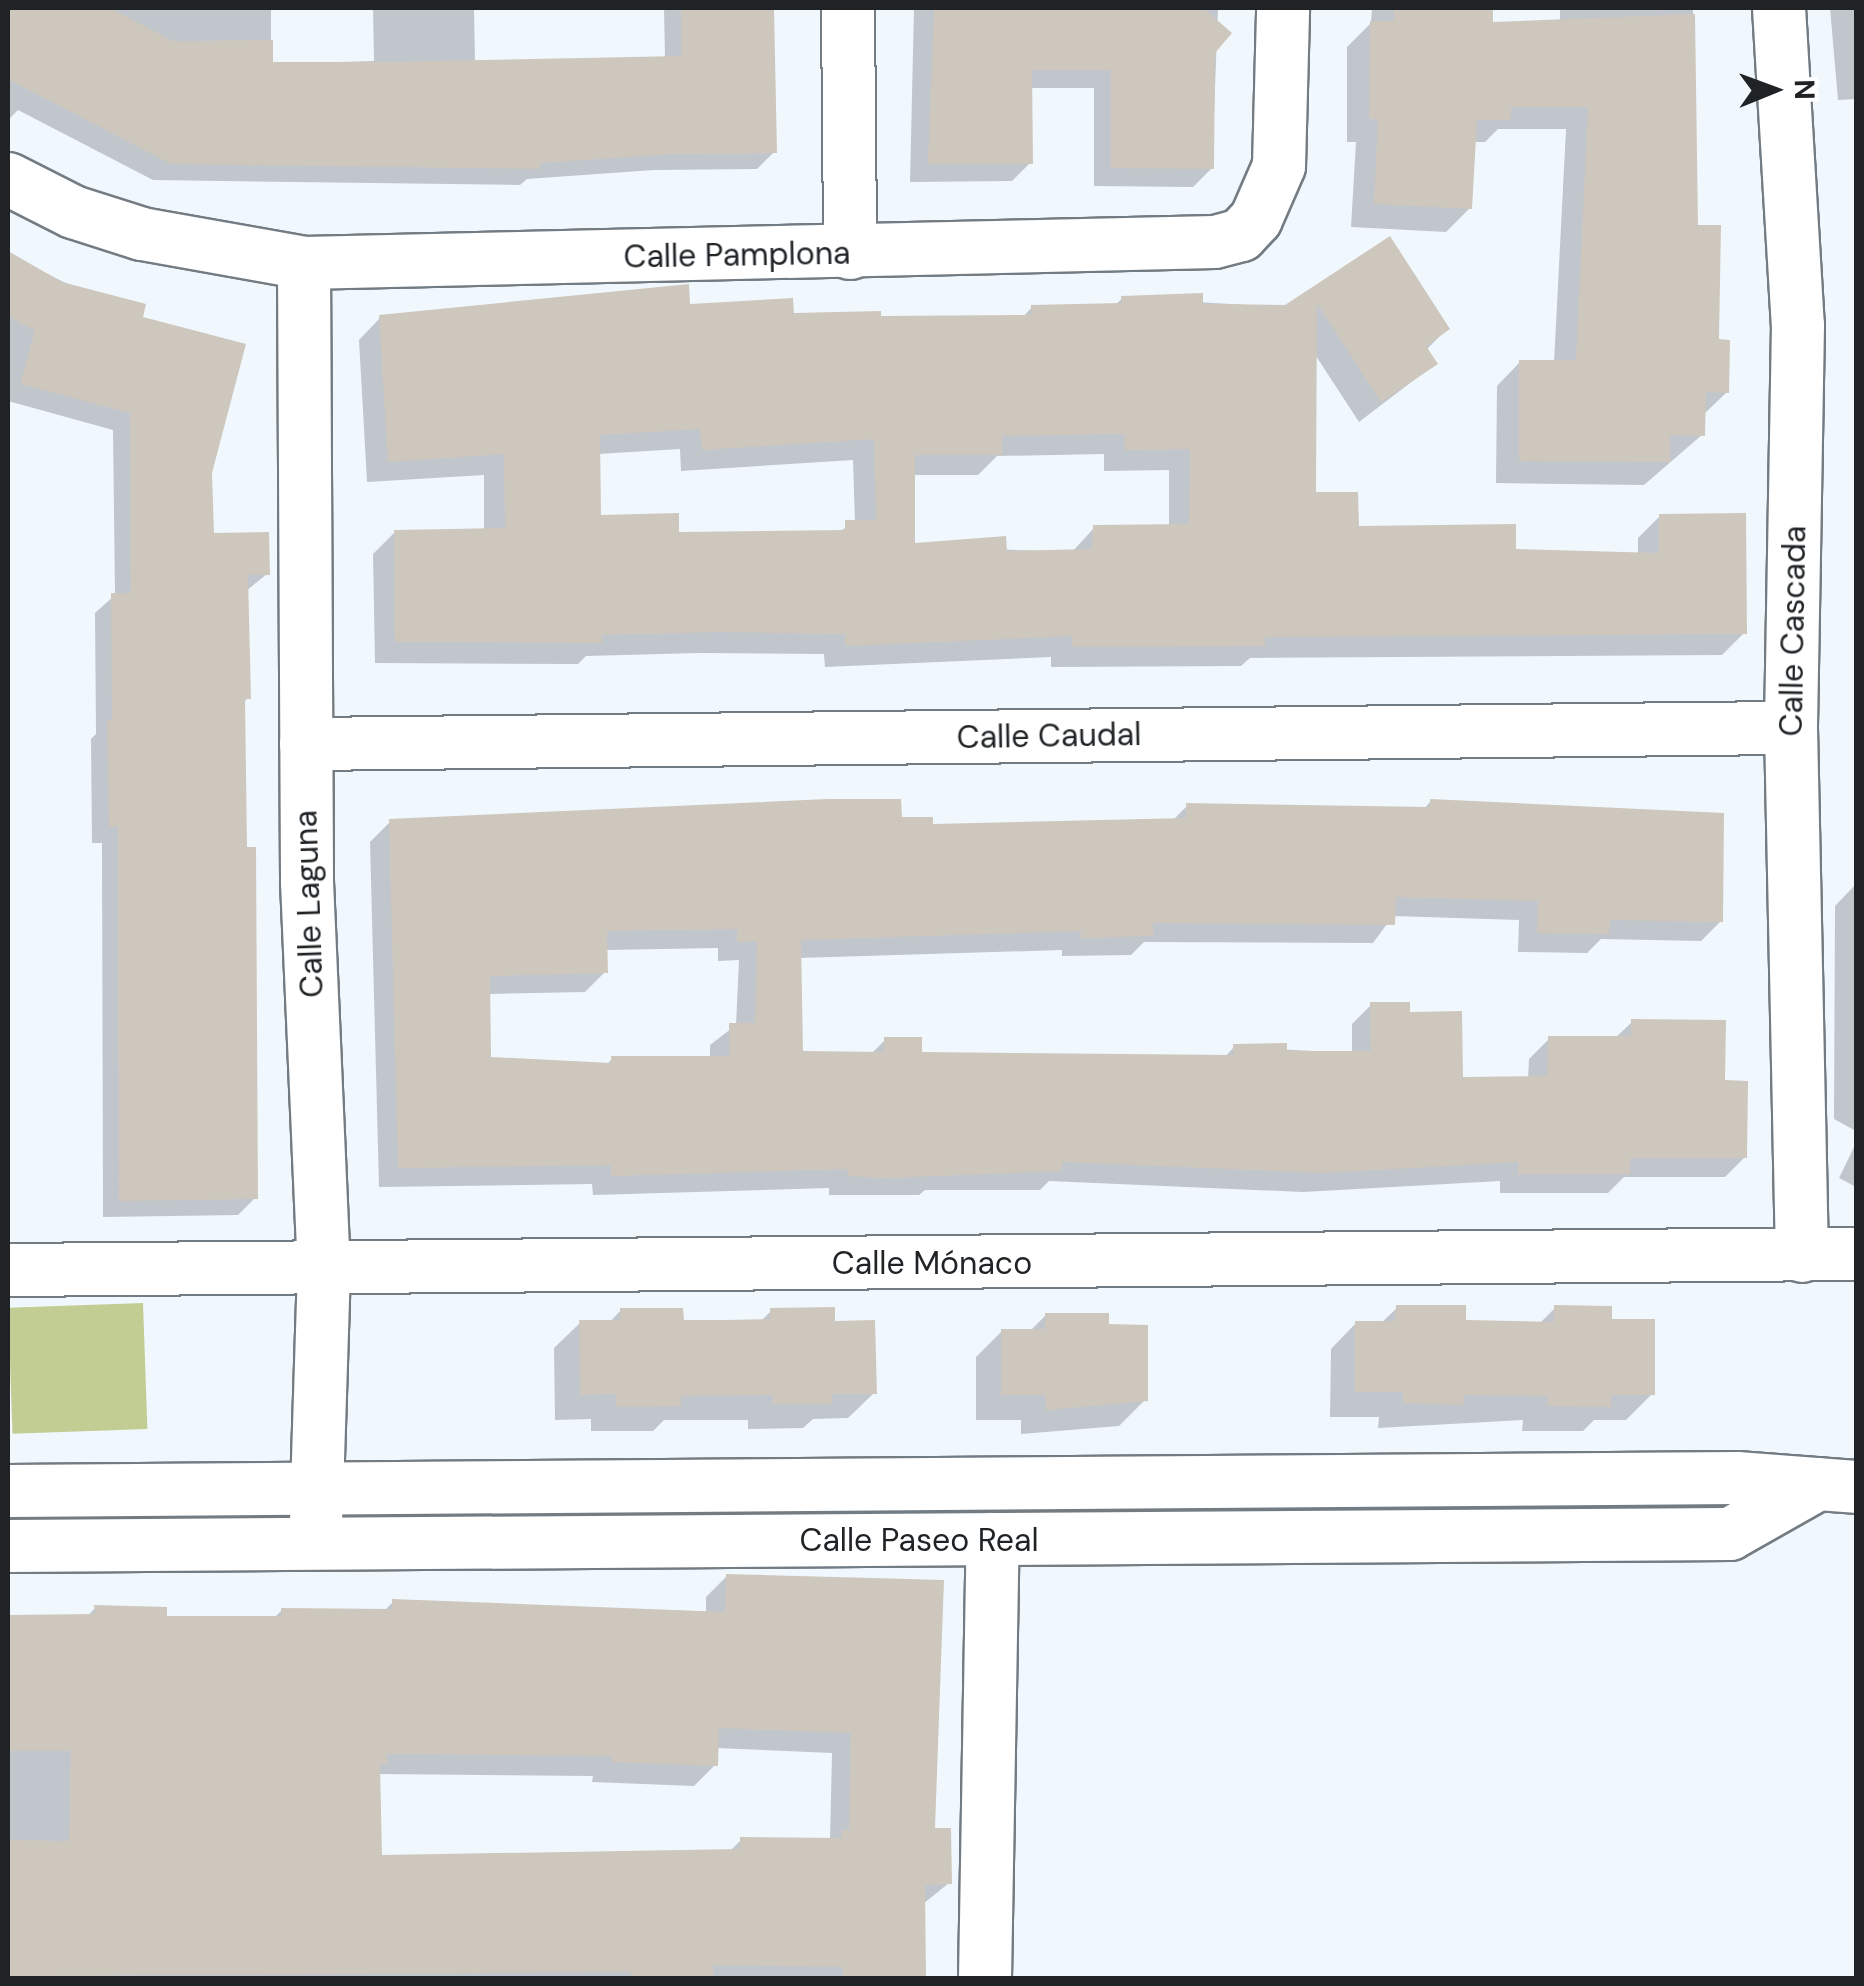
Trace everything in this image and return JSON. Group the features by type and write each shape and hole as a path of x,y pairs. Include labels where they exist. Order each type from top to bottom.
{"street":[{"path":"848,8 850,254"},
{"name":"Calle Pamplona","path":"8,179 72,212 142,234 304,263 1190,244 1241,235 1268,202 1279,166 1283,8"},
{"name":"Calle Cascada","path":"1778,8 1798,325 1791,728 1802,1256"},
{"name":"Calle Laguna","path":"304,263 306,744 324,1268 314,1486 317,1544"},
{"name":"Calle Caudal","path":"306,744 1791,728"},
{"name":"Calle Mónaco","path":"8,1270 1856,1254"},
{"name":"Calle Paseo Real","path":"8,1491 1717,1478 1837,1486"},
{"name":"Calle Paseo Real","path":"8,1546 1730,1534 1837,1486"},
{"path":"985,1978 993,1540"}],"green space":[{"path":"143,1303 147,1429 12,1434 8,1308"}],"building":[{"path":"8,8 110,8 173,41 273,40 273,62 384,62 681,56 681,8 774,8 777,153 673,154 540,163 540,169 171,164 8,79"},
{"path":"934,8 1203,8 1232,33 1215,53 1214,169 1111,168 1111,70 1032,70 1033,164 928,164"},
{"path":"1394,8 1493,8 1493,22 1695,14 1698,225 1721,225 1719,339 1730,340 1729,393 1706,392 1705,436 1670,435 1670,462 1519,461 1519,360 1576,360 1588,107 1511,107 1511,120 1477,120 1472,209 1374,204 1378,119 1369,119 1370,21 1394,21"},
{"path":"1390,236 1450,329 1426,346 1438,364 1381,402 1317,303 1316,492 1358,492 1359,526 1516,524 1516,549 1659,553 1659,514 1746,513 1747,634 1265,637 1265,646 1072,647 1072,636 845,646 845,634 722,632 602,635 602,643 395,642 394,530 505,528 504,454 388,462 379,315 689,284 690,304 793,298 794,313 1031,315 1031,305 1121,303 1121,296 1203,293 1203,304 1285,305","holes":["700,429 702,450 874,439 876,520 845,520 845,530 679,532 679,513 601,515 600,435","1124,434 1125,450 1190,449 1189,524 1093,525 1092,549 1007,551 1006,536 915,543 915,455 1002,455 1002,436"]},
{"path":"8,251 62,282 146,304 143,317 246,344 212,473 214,533 269,532 270,575 248,575 251,699 245,699 247,847 256,847 258,1199 119,1201 118,827 109,827 107,720 112,720 111,593 131,593 130,413 20,384 35,331 8,316"},
{"path":"827,799 901,799 902,817 933,817 933,824 1186,818 1186,803 1430,807 1430,799 1724,813 1723,922 1610,920 1609,934 1537,933 1538,901 1396,897 1395,925 1153,923 1153,936 1081,938 1081,931 801,940 803,1051 884,1052 884,1037 922,1037 922,1052 1233,1055 1233,1044 1287,1043 1287,1051 1371,1051 1370,1002 1410,1002 1410,1012 1462,1011 1463,1077 1547,1076 1548,1036 1631,1036 1631,1019 1726,1020 1725,1080 1748,1081 1747,1158 1630,1158 1630,1174 1518,1174 1518,1162 1324,1173 1062,1162 1062,1171 886,1178 848,1176 847,1169 611,1176 611,1165 398,1168 389,819","holes":["737,929 737,942 757,941 755,1023 729,1023 729,1056 611,1056 611,1063 491,1057 490,976 608,973 607,931"]},
{"path":"1396,1305 1466,1305 1466,1320 1554,1322 1554,1305 1612,1306 1612,1319 1655,1319 1655,1395 1611,1395 1611,1407 1547,1406 1548,1396 1464,1395 1463,1405 1403,1403 1403,1392 1355,1392 1355,1321 1395,1321"},
{"path":"835,1307 835,1321 875,1320 877,1394 832,1394 832,1404 773,1404 773,1395 681,1396 681,1406 616,1407 616,1394 580,1395 579,1320 620,1320 620,1308 683,1308 684,1320 725,1320 770,1319 770,1308"},
{"path":"1045,1313 1109,1313 1109,1324 1148,1325 1148,1401 1046,1410 1045,1395 1001,1395 1001,1329 1045,1329"},
{"path":"726,1574 944,1580 935,1828 951,1828 952,1884 925,1885 926,1976 843,1977 843,1967 713,1965 713,1977 631,1978 631,1972 8,1976 8,1840 69,1841 71,1751 8,1751 8,1615 95,1614 94,1605 167,1607 167,1616 281,1616 281,1608 392,1609 392,1599 725,1612","holes":["719,1728 851,1733 849,1830 842,1830 842,1838 740,1837 740,1849 382,1855 380,1764 387,1764 387,1754 612,1756 612,1762 718,1766"]}]}
